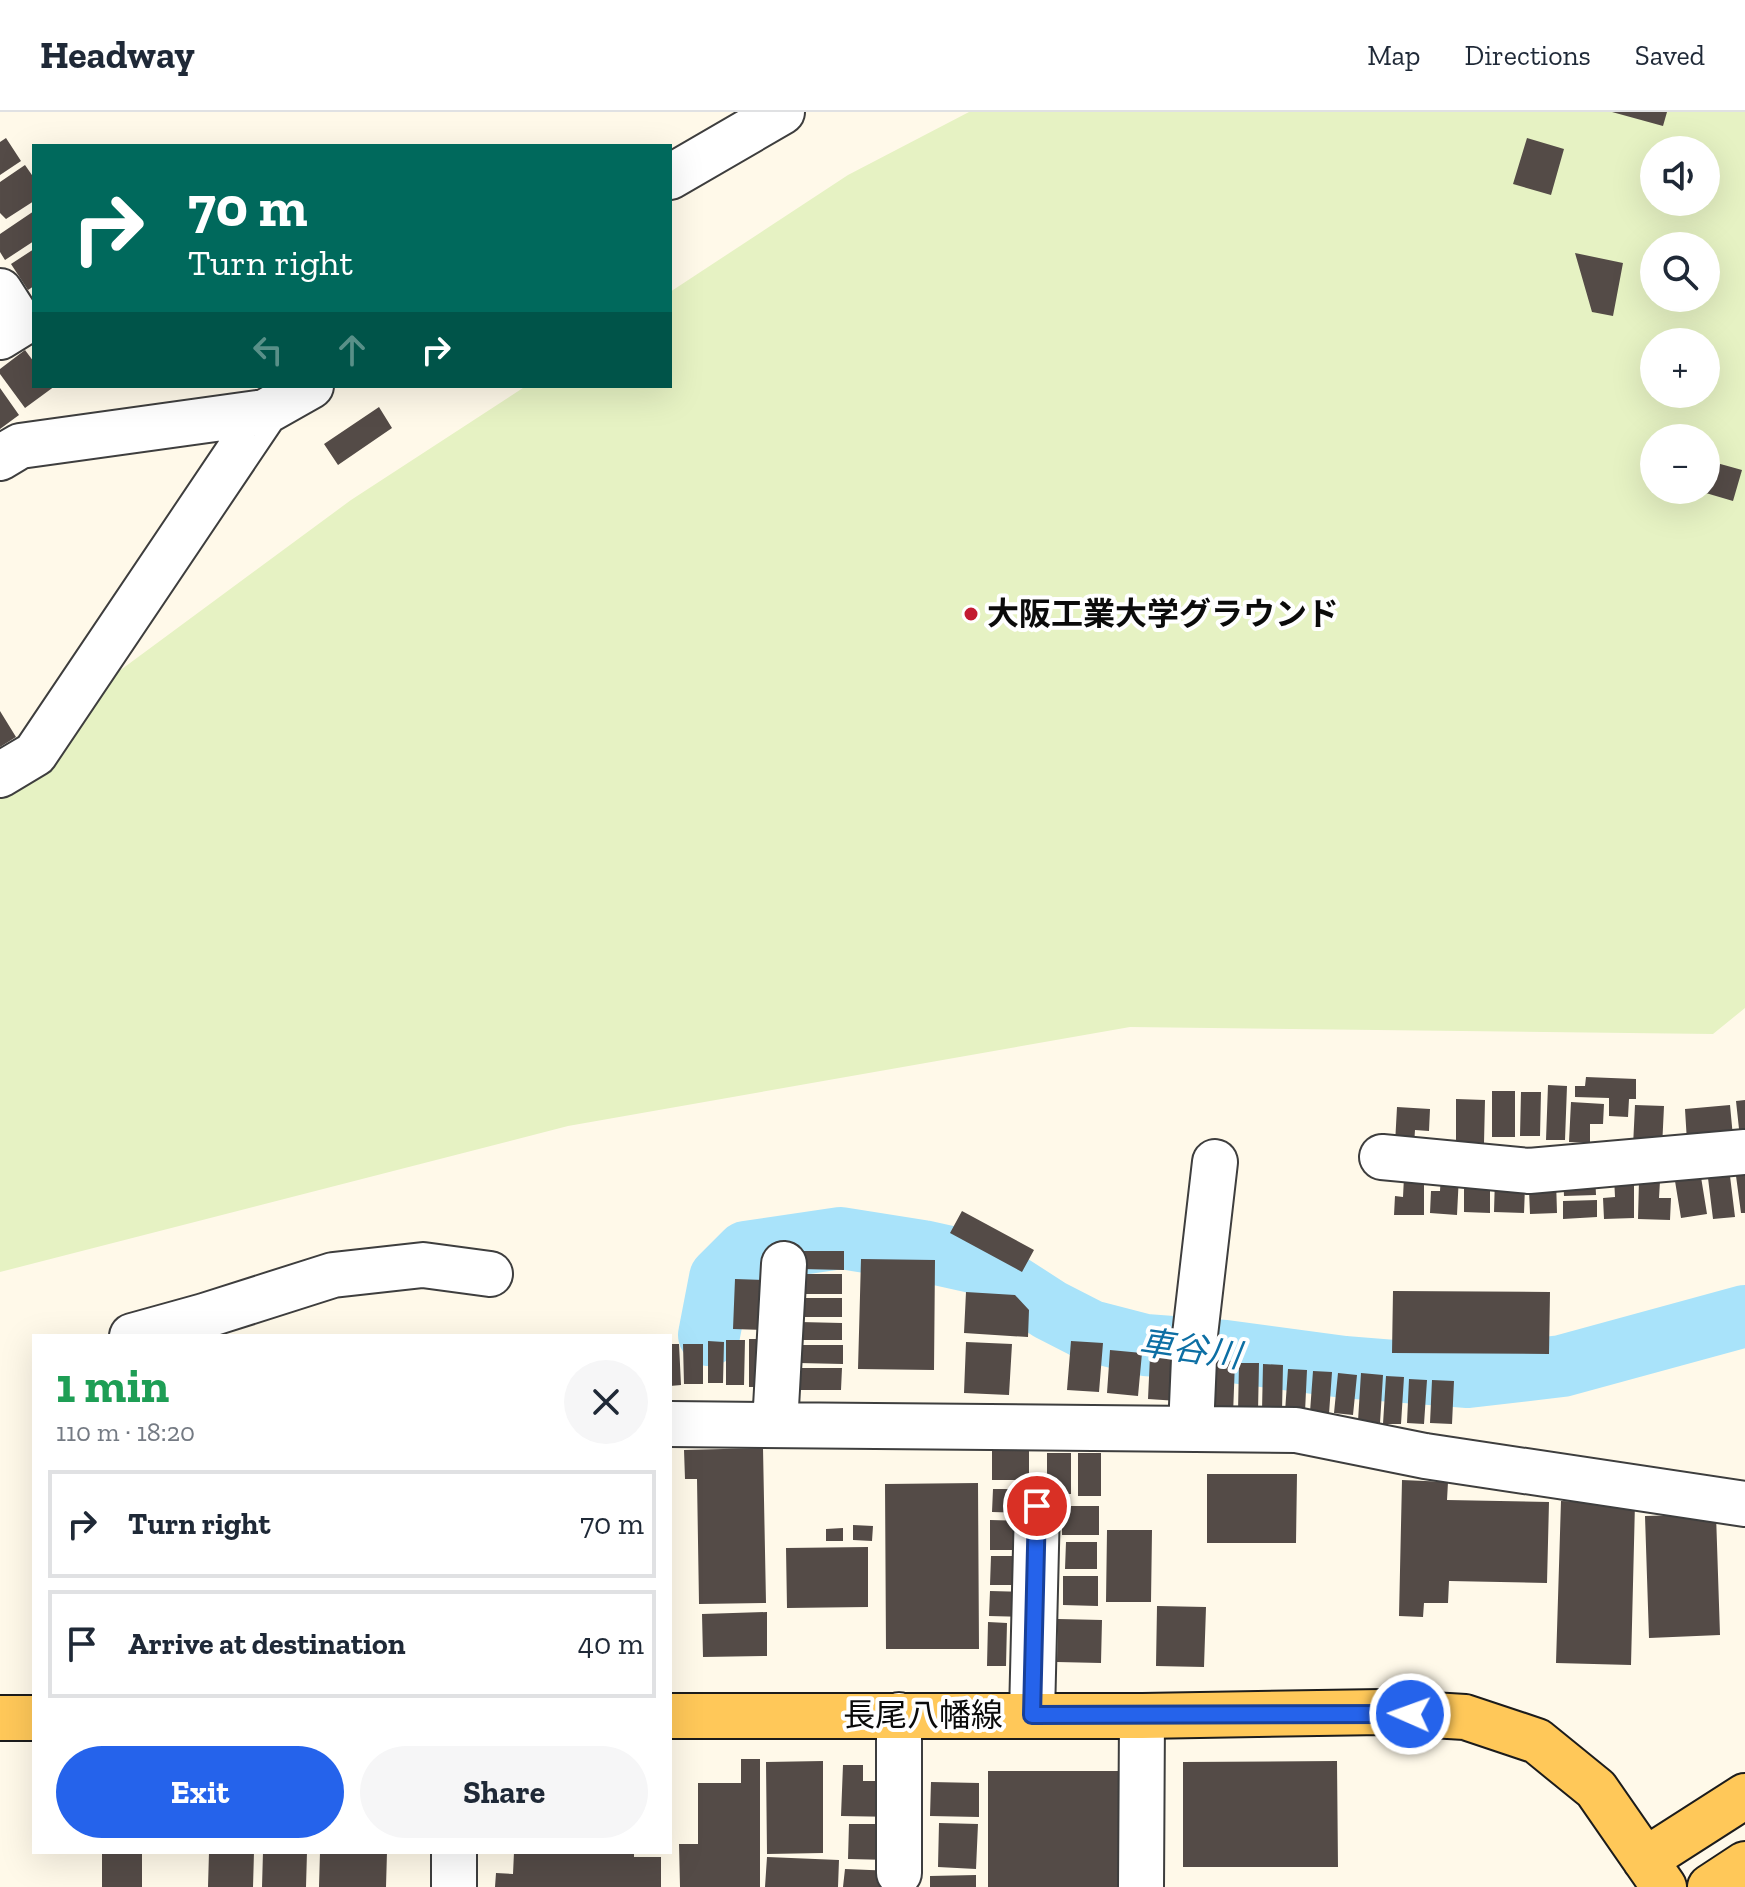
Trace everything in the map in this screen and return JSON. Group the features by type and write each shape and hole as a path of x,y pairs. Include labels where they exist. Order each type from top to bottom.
{"main road":[{"name":"長尾八幡線","path":"672,1716 1142,1716 1382,1712 1465,1717 1537,1741 1596,1789 1655,1874 1745,1796"},
{"path":"0,1718 32,1718"},
{"path":"1710,1887 1745,1864"}],"street":[{"path":"672,176 782,112"},
{"path":"0,291 21,324 0,337"},
{"path":"0,458 20,446 265,412 307,388"},
{"path":"0,775 35,754 265,412"},
{"path":"1382,1157 1529,1171 1745,1152"},
{"path":"1191,1429 1194,1349 1215,1162"},
{"path":"775,1425 784,1264"},
{"path":"147,1334 206,1326 333,1275 423,1265 490,1274"},
{"path":"672,1424 1296,1430 1425,1456 1745,1504"},
{"path":"1032,1715 1037,1506"},
{"path":"899,1715 899,1873"},
{"path":"1141,1887 1142,1716"},
{"path":"454,1854 454,1887"}],"green space":[{"name":"大阪工業大学グラウンド","path":"969,112 1745,112 1745,1008 1713,1034 1130,1027 568,1126 0,1272 0,764 42,728 351,500 523,388 672,388 672,291 848,175"}],"building":[{"path":"1612,112 1667,112 1663,126"},
{"path":"6,138 21,161 0,175 0,142"},
{"path":"1527,138 1564,149 1551,195 1513,184"},
{"path":"25,165 32,175 32,202 6,219 0,213 0,182"},
{"path":"32,212 32,242 5,260 0,252 0,234"},
{"path":"32,250 32,287 28,290 11,264"},
{"path":"1575,253 1623,263 1613,316 1592,312"},
{"path":"25,350 32,359 32,388 52,388 25,408 0,374 0,369"},
{"path":"0,388 19,415 0,429"},
{"path":"379,407 392,428 338,465 324,444"},
{"path":"1720,464 1742,470 1733,501 1720,497"},
{"path":"0,711 16,737 0,747"},
{"path":"1586,1077 1636,1079 1636,1099 1629,1099 1628,1117 1609,1116 1609,1098 1575,1097 1575,1086 1585,1086"},
{"path":"1548,1085 1567,1086 1565,1140 1546,1140"},
{"path":"1492,1091 1515,1091 1515,1137 1492,1137"},
{"path":"1521,1092 1541,1092 1540,1136 1520,1136"},
{"path":"1456,1099 1485,1100 1484,1143 1456,1142"},
{"path":"1745,1100 1745,1137 1740,1138 1736,1101"},
{"path":"1571,1102 1604,1104 1603,1124 1590,1124 1590,1143 1569,1142"},
{"path":"1635,1105 1664,1106 1662,1148 1633,1146"},
{"path":"1730,1105 1733,1137 1687,1142 1685,1109"},
{"path":"1397,1107 1430,1109 1429,1131 1415,1130 1414,1145 1395,1144"},
{"path":"1441,1174 1459,1175 1457,1215 1430,1213 1431,1191 1440,1191"},
{"path":"1474,1174 1490,1174 1490,1213 1464,1212 1464,1189 1474,1189"},
{"path":"1563,1174 1595,1174 1596,1195 1564,1196"},
{"path":"1745,1175 1745,1213 1741,1213 1736,1176"},
{"path":"1730,1176 1735,1217 1713,1219 1708,1178"},
{"path":"1404,1177 1424,1178 1424,1215 1394,1215 1395,1196 1403,1197"},
{"path":"1495,1177 1525,1187 1524,1213 1494,1212"},
{"path":"1614,1177 1634,1177 1634,1218 1604,1219 1603,1198 1615,1197"},
{"path":"1701,1177 1707,1214 1681,1218 1675,1181"},
{"path":"1540,1180 1556,1180 1557,1213 1530,1214 1529,1190 1540,1192"},
{"path":"1639,1180 1660,1181 1659,1198 1671,1198 1670,1220 1638,1219"},
{"path":"1597,1200 1597,1217 1563,1219 1563,1201"},
{"path":"962,1211 1034,1250 1022,1272 950,1233"},
{"path":"801,1251 844,1251 844,1270 801,1269"},
{"path":"861,1259 935,1260 934,1370 858,1369"},
{"path":"801,1274 842,1274 842,1294 801,1294"},
{"path":"735,1279 768,1280 766,1330 733,1329"},
{"path":"1393,1291 1550,1292 1549,1354 1392,1353"},
{"path":"966,1292 1015,1295 1029,1310 1028,1337 964,1333"},
{"path":"802,1298 842,1298 842,1317 802,1317"},
{"path":"800,1322 842,1323 842,1340 800,1340"},
{"path":"749,1339 768,1339 767,1387 749,1387"},
{"path":"726,1340 745,1340 744,1385 726,1385"},
{"path":"708,1341 724,1342 723,1383 708,1383"},
{"path":"1071,1341 1103,1343 1099,1392 1067,1390"},
{"path":"966,1342 1012,1344 1009,1395 964,1393"},
{"path":"672,1344 679,1344 681,1385 672,1386"},
{"path":"683,1344 703,1344 703,1384 684,1384"},
{"path":"799,1345 843,1345 843,1364 799,1363"},
{"path":"1110,1350 1142,1353 1138,1396 1107,1393"},
{"path":"1150,1356 1181,1358 1178,1401 1148,1399"},
{"path":"1211,1360 1235,1361 1233,1415 1209,1413"},
{"path":"1239,1363 1259,1363 1258,1412 1238,1412"},
{"path":"1263,1364 1283,1365 1282,1411 1262,1411"},
{"path":"798,1368 842,1368 841,1390 799,1390"},
{"path":"1288,1369 1307,1370 1305,1412 1285,1412"},
{"path":"1313,1371 1332,1372 1329,1414 1310,1412"},
{"path":"1338,1373 1357,1375 1353,1415 1334,1413"},
{"path":"1361,1373 1383,1375 1380,1423 1358,1421"},
{"path":"1386,1376 1404,1377 1401,1424 1383,1424"},
{"path":"1409,1379 1427,1380 1424,1424 1407,1423"},
{"path":"1432,1380 1454,1381 1452,1424 1430,1423"},
{"path":"1029,1447 1029,1480 992,1480 992,1448"},
{"path":"763,1448 766,1603 699,1604 697,1479 685,1479 684,1450"},
{"path":"1047,1453 1071,1453 1071,1494 1047,1494"},
{"path":"1078,1453 1101,1453 1101,1496 1078,1496"},
{"path":"1207,1474 1297,1474 1296,1543 1207,1543"},
{"path":"1402,1480 1448,1482 1447,1500 1549,1502 1547,1583 1449,1581 1448,1603 1424,1603 1423,1617 1399,1616"},
{"path":"978,1483 979,1649 886,1649 885,1484"},
{"path":"993,1489 1032,1489 1032,1513 992,1512"},
{"path":"1561,1501 1635,1503 1631,1665 1556,1663"},
{"path":"1062,1506 1099,1506 1099,1535 1062,1535"},
{"path":"1716,1514 1720,1635 1649,1638 1645,1516"},
{"path":"990,1520 1028,1521 1028,1550 990,1550"},
{"path":"853,1525 873,1526 872,1541 853,1540"},
{"path":"843,1528 843,1541 826,1541 826,1529"},
{"path":"1107,1530 1152,1530 1151,1602 1106,1602"},
{"path":"1066,1542 1097,1542 1097,1569 1065,1569"},
{"path":"868,1547 868,1607 787,1608 786,1548"},
{"path":"991,1556 1029,1556 1029,1585 990,1585"},
{"path":"1063,1576 1098,1576 1098,1606 1063,1605"},
{"path":"990,1591 1031,1592 1031,1617 989,1616"},
{"path":"1157,1606 1206,1607 1204,1667 1156,1666"},
{"path":"767,1612 767,1656 703,1657 702,1614"},
{"path":"1058,1619 1102,1620 1101,1663 1057,1662"},
{"path":"988,1622 1007,1623 1006,1666 987,1666"},
{"path":"741,1759 760,1759 760,1887 680,1887 679,1844 698,1844 698,1783 741,1783"},
{"path":"823,1761 823,1853 767,1854 766,1762"},
{"path":"1337,1761 1338,1867 1183,1867 1183,1762"},
{"path":"843,1765 863,1765 863,1781 897,1781 896,1817 841,1816"},
{"path":"988,1771 1124,1771 1123,1887 988,1887"},
{"path":"931,1782 979,1783 979,1817 930,1816"},
{"path":"939,1823 978,1824 976,1869 938,1867"},
{"path":"849,1824 891,1824 890,1860 848,1859"},
{"path":"102,1854 142,1854 142,1887 102,1887"},
{"path":"209,1854 254,1854 253,1887 208,1887"},
{"path":"263,1854 307,1854 306,1887 262,1887"},
{"path":"320,1854 387,1854 386,1887 319,1887"},
{"path":"514,1854 634,1854 634,1857 661,1857 661,1887 495,1887 496,1873 513,1874"},
{"path":"767,1857 839,1860 838,1887 765,1887"},
{"path":"845,1869 894,1871 893,1887 843,1887"},
{"path":"976,1875 976,1887 930,1887 930,1876"}],"waterway":[{"name":"車谷川","path":"709,1335 720,1278 746,1252 841,1238 977,1263 1050,1310 1091,1331 1145,1345 1225,1351 1344,1367 1468,1377 1562,1366 1745,1316"}],"place":[{"name":"大阪工業大学グラウンド","path":"971,614"}],"route":[{"path":"1037,1506 1032,1715 1410,1714"}]}
